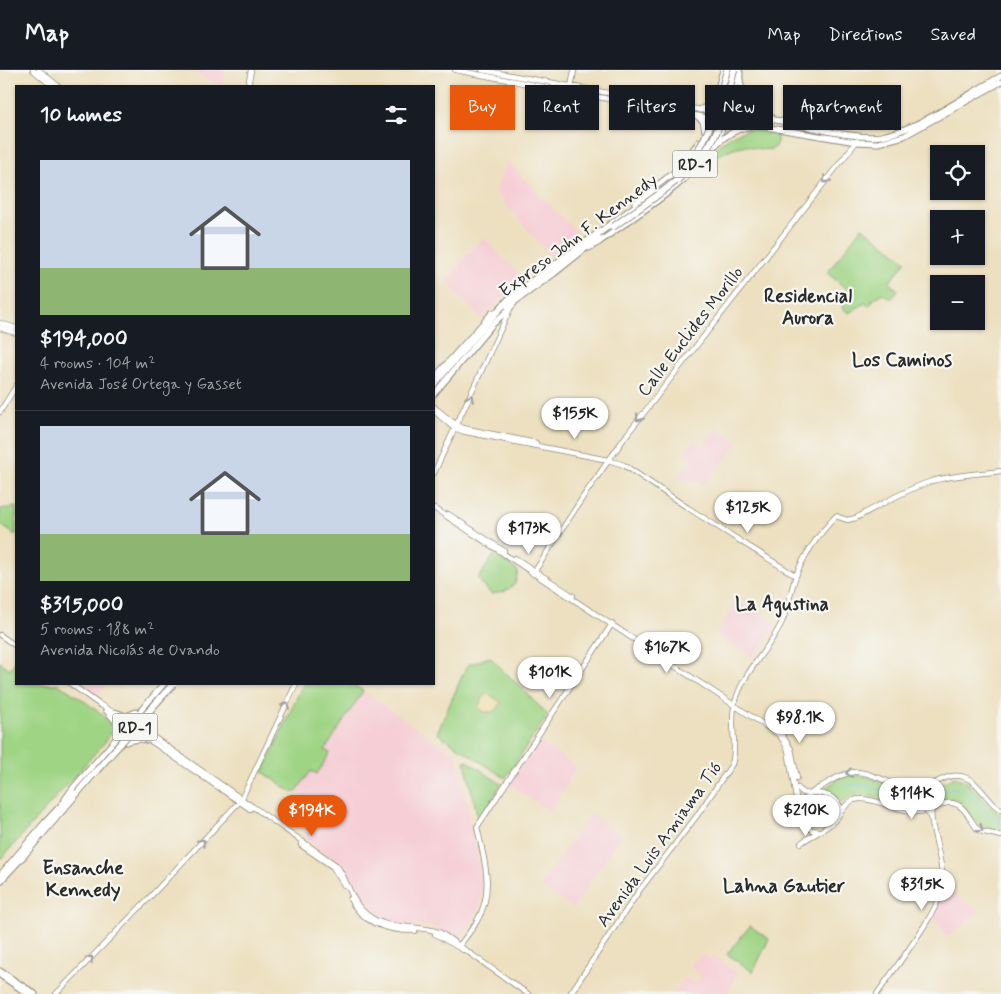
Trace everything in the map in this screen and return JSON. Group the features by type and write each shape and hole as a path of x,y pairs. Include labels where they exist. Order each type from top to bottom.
{"highway":[{"name":"Expreso John F. Kennedy","path":"435,380 513,295 654,193 684,169 700,148 712,122 728,70"},
{"name":"Expreso John F. Kennedy","path":"435,390 485,326 501,312 681,177 701,157 716,133 728,70"},
{"name":"RD-1","path":"2,878 167,685"},
{"name":"RD-1","path":"96,769 174,685"},
{"name":"RD-1","path":"2,878 8,866 66,804"}],"main road":[{"path":"33,70 51,85"},
{"path":"39,70 57,85"},
{"path":"248,85 251,70"},
{"path":"455,70 547,85"},
{"path":"482,70 552,85"},
{"path":"572,85 574,70"},
{"path":"726,85 728,70"},
{"name":"RD-1","path":"720,85 728,70"},
{"path":"740,70 740,84 748,100 766,115 779,120"},
{"name":"RD-1","path":"736,85 740,70"},
{"path":"773,119 861,136 884,136 898,132 937,113 1001,76"},
{"path":"773,128 856,142 878,143 904,136 1001,82"},
{"path":"599,94 705,116"},
{"path":"699,113 705,108"},
{"path":"699,113 705,113"},
{"path":"699,113 705,131"},
{"name":"RD-1","path":"581,252 598,243 694,171 713,147 721,130"},
{"path":"704,160 729,135 742,130"},
{"name":"RD-1","path":"624,214 677,170 699,143 705,131"},
{"path":"699,143 708,136 714,141 713,147"},
{"name":"Calle Euclides Morillo","path":"533,572 609,459 861,136"},
{"name":"RD-1","path":"435,390 492,325 534,288"},
{"name":"RD-1","path":"435,379 438,373 483,322 513,295"},
{"path":"435,471 513,305"},
{"path":"0,323 15,328"},
{"path":"0,328 15,333"},
{"path":"0,412 15,388"},
{"path":"435,408 456,427"},
{"path":"435,412 456,427 609,459 624,465 796,576"},
{"name":"Avenida Luis Amiama Tió","path":"570,994 640,891 696,817 732,764 735,754 732,722 735,704 750,670 782,623 796,576 806,557 836,516 847,520 856,518 908,490 930,482 1001,471"},
{"path":"435,507 772,730 783,740 789,755 799,805"},
{"path":"459,947 477,921 484,906 487,892 487,874 477,827 612,624"},
{"path":"0,635 15,645"},
{"path":"72,685 106,710 119,725 120,729 117,736"},
{"name":"RD-1","path":"66,804 73,788 163,685"},
{"name":"RD-1","path":"66,804 138,729 174,685"},
{"path":"56,994 240,801 296,685"},
{"path":"99,704 123,715 130,715 148,701"},
{"path":"148,701 149,703 138,716 139,719 143,720 158,705"},
{"path":"735,704 769,724 785,737 791,749 798,788 801,823 812,830 820,831"},
{"path":"106,710 138,729 333,867 343,882 355,907 366,919 391,929 430,932 438,935 464,950 528,994"},
{"path":"115,712 129,723"},
{"path":"150,714 148,726 151,739"},
{"path":"108,747 122,733 126,733 127,737 116,753"},
{"path":"122,746 129,741 137,739 151,739"},
{"path":"799,805 811,793 840,774 852,771 867,774 910,790 923,788 949,776 963,776 973,782 1001,810"},
{"path":"798,788 803,793 818,793 833,798 840,805 841,812"},
{"path":"877,994 934,910 942,892 943,880 931,819 932,795 923,788"},
{"path":"923,788 922,801 931,819"},
{"path":"801,843 833,822 850,802 862,798 895,808 926,811 947,803 956,804 963,809 980,831 1001,836"},
{"name":"RD-1","path":"0,870 8,866"},
{"name":"RD-1","path":"0,885 2,878"},
{"path":"0,970 35,994"},
{"path":"0,975 28,994"}],"shaded area":[{"path":"192,70 226,70 223,85 192,72"},
{"path":"507,161 582,238 552,258 495,192"},
{"path":"483,237 526,281 481,319 446,281"},
{"path":"718,428 738,443 705,484 677,478 692,460 684,453 694,440 703,447"},
{"path":"737,600 777,625 753,658 716,634"},
{"path":"77,685 106,685 95,697"},
{"path":"363,691 456,755 483,880 480,903 471,923 458,941 429,926 388,925 374,917 356,899 345,871 340,864 301,837 320,809 296,792 311,771 317,774 330,753 325,750"},
{"path":"538,740 577,767 550,812 509,784"},
{"path":"590,814 621,836 573,908 540,886"},
{"path":"944,890 948,890 980,911 946,939 941,927 933,918 942,900"},
{"path":"702,954 710,959 713,955 739,974 727,992 729,994 674,994 685,977 696,984 701,975 689,967"}],"green space":[{"path":"748,130 771,130 777,133 777,142 774,148 766,150 746,146 737,147 705,164 718,146 736,134"},
{"path":"862,227 906,261 889,283 898,290 891,299 882,293 873,300 871,299 873,301 869,306 865,303 849,313 842,308 848,290 827,273"},
{"path":"15,507 15,535 0,524 0,509"},
{"path":"494,555 518,571 515,584 504,592 491,594 478,579"},
{"path":"490,657 548,715 505,778 437,733 467,665"},
{"path":"0,662 10,669 15,662 15,685 60,685 103,715 112,726 112,731 105,742 0,860"},
{"path":"303,685 354,685 363,691 325,750 330,753 317,774 311,771 296,792 292,792 263,772"},
{"path":"466,760 501,784 481,818 478,818"},
{"path":"846,774 864,776 912,793 918,792 922,809 861,794 850,796 843,803 832,794 822,790"},
{"path":"955,777 967,782 994,810 1001,814 1001,831 989,829 975,821 959,801 953,799 935,804 934,795 929,788"},
{"path":"811,797 826,800 838,810 831,820 822,827 813,828 804,820 802,803"},
{"path":"750,926 769,939 753,972 727,954"}],"sand":[{"path":"486,693 501,702 499,707 492,712 484,712 478,707"}],"waterway":[{"path":"847,785 865,786 916,799"},
{"path":"937,793 952,788 963,790 989,815 1001,822"}],"district":[{"name":"Residencial Aurora","path":"808,306"},
{"name":"Los Caminos","path":"902,359"},
{"name":"La Agustina","path":"782,603"},
{"name":"Ensanche Kennedy","path":"83,878"},
{"name":"Lahna Gautier","path":"784,885"}]}
